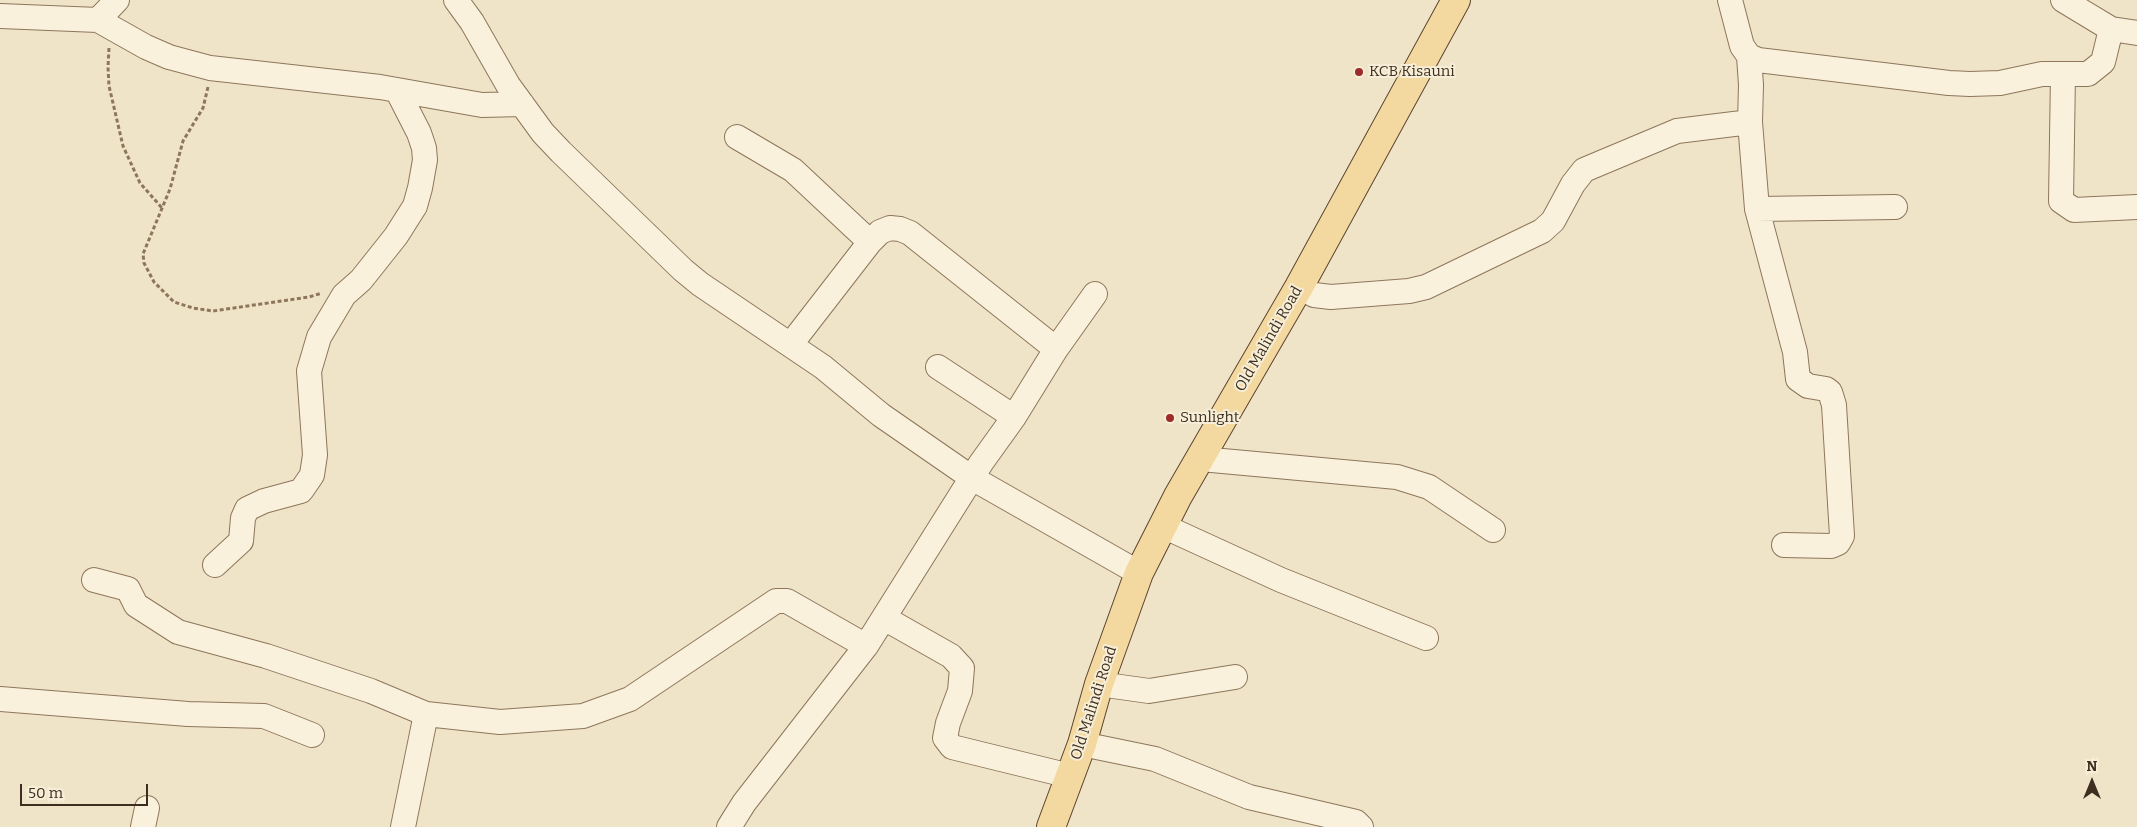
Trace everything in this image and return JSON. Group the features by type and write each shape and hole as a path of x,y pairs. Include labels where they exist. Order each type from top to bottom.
{"main road":[{"name":"Old Malindi Road","path":"1051,827 1082,744 1099,684 1139,573 1178,496 1300,287 1456,0"}],"street":[{"path":"106,26 117,0"},
{"path":"456,0 522,104 561,152 683,270 700,284 823,367 881,415 972,478 1139,573"},
{"path":"1730,0 1742,46 1749,56 1758,60 1970,84 2000,82 2042,74 2088,74 2103,62 2111,29"},
{"path":"2063,0 2111,29 2137,33"},
{"path":"0,16 106,26 169,57 210,68 397,90 482,105 522,104"},
{"path":"1749,56 1751,85 1750,122 1757,209 1795,352 1798,379 1808,386 1826,389 1830,392 1834,405 1842,536 1838,542 1831,546 1784,545"},
{"path":"2063,74 2061,201 2074,210 2137,206"},
{"path":"215,565 241,541 243,518 247,509 264,501 301,490 312,475 315,455 309,371 319,337 344,295 361,280 396,236 415,206 420,188 425,160 424,148 419,133 397,90"},
{"path":"1300,287 1314,295 1331,297 1409,291 1426,287 1542,232 1556,217 1573,184 1584,170 1677,131 1750,122"},
{"path":"737,137 793,170 870,242"},
{"path":"1757,209 1895,207"},
{"path":"791,344 870,242 880,232 890,228 910,233 1056,349"},
{"path":"729,827 744,803 866,646 972,478 1014,417 1056,349 1095,294"},
{"path":"938,367 1014,417"},
{"path":"1201,459 1397,477 1429,487 1493,530"},
{"path":"1163,526 1281,580 1426,638"},
{"path":"94,580 128,590 136,605 178,632 266,656 371,691 426,714 500,722 583,716 630,699 776,601 787,601 866,646"},
{"path":"884,618 951,656 962,668 960,691 948,723 945,738 952,747 1070,776"},
{"path":"1099,684 1149,692 1235,676"},
{"path":"0,699 188,714 264,716 312,735"},
{"path":"403,827 426,714"},
{"path":"1082,744 1155,759 1250,797 1356,822 1361,827"}],"path":[{"path":"106,26 109,86 123,146 140,183 162,209"},
{"path":"210,68 208,92 203,108 183,141 170,189 143,254 144,263 154,282 174,302 193,308 213,311 309,297 329,291 344,295"}],"place":[{"name":"KCB Kisauni","path":"1359,72"},
{"name":"Sunlight","path":"1170,418"}]}
